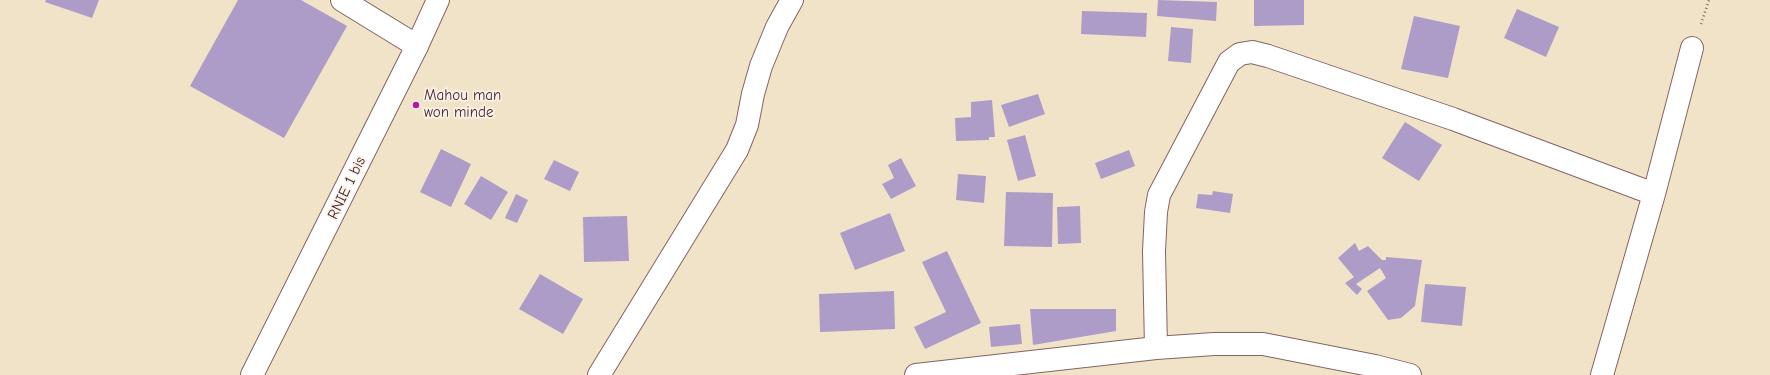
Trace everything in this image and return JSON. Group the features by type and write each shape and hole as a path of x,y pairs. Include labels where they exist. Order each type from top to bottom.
{"street":[{"path":"342,0 418,46"},
{"name":"RNIE 1 bis","path":"252,375 418,46 438,0"},
{"path":"599,375 737,150 747,125 753,94 761,66 777,27 792,0"},
{"path":"1602,375 1654,194 1692,48"},
{"path":"1156,348 1154,252 1156,212 1159,195 1229,62 1240,54 1252,52 1298,66 1453,119 1654,194"},
{"path":"916,375 980,372 1156,348 1214,344 1263,344 1375,366 1410,375"}],"building":[{"path":"46,0 99,0 92,18 45,2"},
{"path":"238,0 301,0 347,26 284,138 190,86"},
{"path":"1158,0 1217,2 1216,21 1157,16"},
{"path":"1254,0 1304,0 1304,25 1254,26"},
{"path":"1517,9 1559,27 1546,57 1504,38"},
{"path":"1082,11 1147,13 1146,37 1081,34"},
{"path":"1414,16 1460,26 1448,78 1401,69"},
{"path":"1171,27 1193,29 1191,63 1168,61"},
{"path":"1038,94 1045,114 1009,127 1001,105"},
{"path":"992,100 995,137 989,137 989,140 956,141 955,118 971,117 971,102"},
{"path":"1405,122 1442,145 1419,181 1382,158"},
{"path":"1025,135 1036,176 1018,181 1007,140"},
{"path":"441,149 471,164 451,207 420,192"},
{"path":"1129,150 1135,166 1101,179 1095,163"},
{"path":"901,158 916,186 891,199 882,184 894,178 888,165"},
{"path":"554,160 579,172 570,191 544,179"},
{"path":"958,174 986,176 984,203 956,200"},
{"path":"481,176 508,192 491,220 464,204"},
{"path":"1213,191 1233,194 1230,213 1196,208 1198,194 1212,195"},
{"path":"1006,192 1053,193 1052,247 1004,246"},
{"path":"516,194 528,200 517,223 505,218"},
{"path":"1080,206 1081,243 1058,244 1057,207"},
{"path":"890,213 905,251 855,270 840,233"},
{"path":"627,216 629,261 584,262 583,217"},
{"path":"1355,243 1359,251 1368,246 1382,260 1386,260 1386,257 1422,260 1415,306 1401,318 1388,320 1367,291 1386,278 1380,268 1356,284 1362,289 1357,295 1345,283 1354,277 1338,258"},
{"path":"947,251 981,323 925,349 914,327 946,312 922,262"},
{"path":"540,274 583,299 563,334 519,309"},
{"path":"1425,284 1466,287 1462,326 1421,322"},
{"path":"894,291 895,329 820,332 819,294"},
{"path":"1030,309 1116,309 1116,331 1033,345"},
{"path":"1020,324 1022,344 991,347 989,327"}],"place":[{"name":"Mahou man won minde","path":"416,105"}]}
